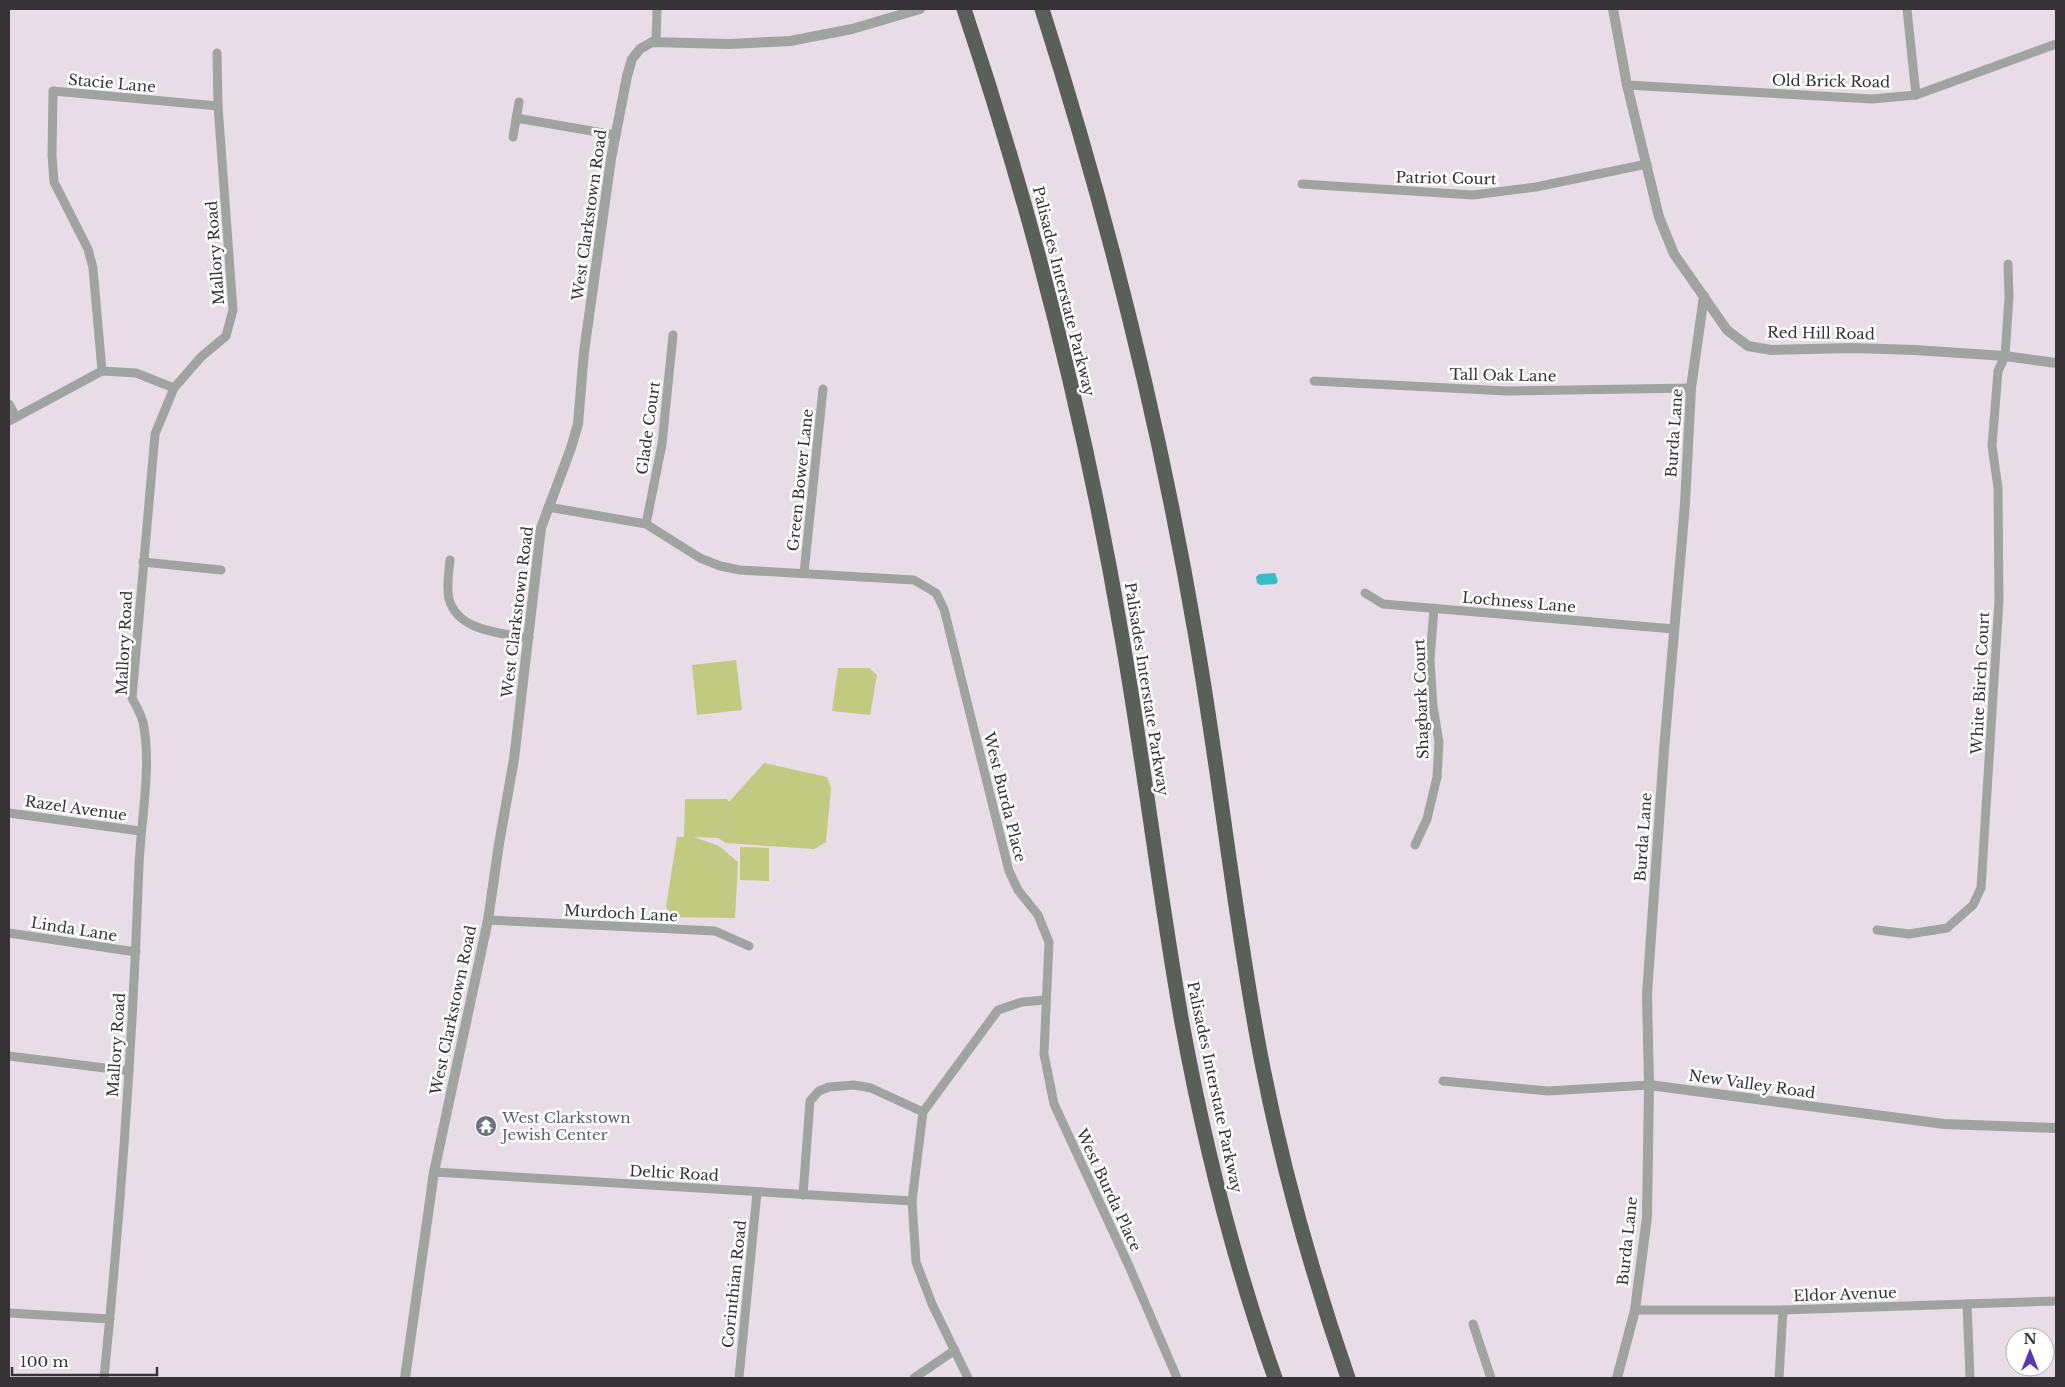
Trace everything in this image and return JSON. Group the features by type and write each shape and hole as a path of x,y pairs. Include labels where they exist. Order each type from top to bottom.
{"highway":[{"name":"Palisades Interstate Parkway","path":"964,9 1026,212 1077,412 1121,631 1170,952 1194,1082 1229,1228 1275,1378"},
{"path":"1042,9 1102,212 1154,422 1197,644 1265,1078 1302,1231 1348,1378"}],"street":[{"path":"657,9 656,42 729,44 790,41 852,29 920,9"},
{"name":"Red Hill Road","path":"1613,9 1627,85 1659,217 1674,254 1727,330 1748,346 1771,350 1871,349 2005,356 2056,363"},
{"path":"1907,9 1916,95"},
{"name":"West Clarkstown Road","path":"406,1378 434,1172 488,920 498,844 514,759 541,528 578,424 584,352 615,135 632,59 643,46 656,42"},
{"name":"Old Brick Road","path":"1627,85 1872,99 1916,95 2056,44"},
{"name":"Mallory Road","path":"104,1378 129,1072 136,952 140,831 148,751 142,720 132,698 155,434 174,388 201,357 226,336 233,310 218,106 217,54"},
{"name":"Stacie Lane","path":"102,371 93,268 88,249 54,182 52,155 53,91 218,106"},
{"path":"513,137 519,102"},
{"path":"516,118 615,135"},
{"name":"Patriot Court","path":"1302,184 1473,195 1536,188 1647,164"},
{"name":"White Birch Court","path":"1877,930 1909,934 1947,928 1973,905 1981,888 1999,600 1998,488 1992,446 1998,371 2005,356 2009,296 2008,264"},
{"name":"Burda Lane","path":"1617,1378 1635,1310 1647,1217 1649,1085 1647,994 1692,388 1704,296"},
{"name":"Glade Court","path":"646,524 662,444 673,335"},
{"path":"9,404 13,419 102,371 136,373 174,388"},
{"name":"Tall Oak Lane","path":"1314,381 1507,391 1692,388"},
{"name":"Green Bower Lane","path":"804,573 823,389"},
{"name":"West Burda Place","path":"548,507 646,524 700,558 720,566 740,570 914,580 936,593 944,609 1009,871 1018,890 1038,915 1049,942 1044,1054 1054,1104 1129,1266 1177,1378"},
{"path":"450,560 449,599 467,622 484,630 529,638"},
{"path":"143,562 222,570"},
{"name":"Lochness Lane","path":"1364,593 1383,604 1674,629"},
{"name":"Shagbark Court","path":"1415,845 1427,819 1437,777 1439,742 1433,706 1430,660 1434,608"},
{"name":"Razel Avenue","path":"9,813 140,831"},
{"name":"Murdoch Lane","path":"488,920 715,931 749,946"},
{"name":"Linda Lane","path":"9,933 136,952"},
{"path":"968,1378 932,1304 916,1262 912,1201 923,1112 998,1010 1022,1002 1045,1000"},
{"path":"9,1056 129,1072"},
{"name":"New Valley Road","path":"1443,1081 1548,1091 1649,1085 1944,1124 2056,1128"},
{"path":"803,1194 810,1101 819,1091 830,1087 854,1085 871,1088 923,1112"},
{"name":"Deltic Road","path":"434,1172 912,1201"},
{"name":"Corinthian Road","path":"738,1378 757,1192"},
{"name":"Eldor Avenue","path":"1635,1310 1783,1310 2056,1301"},
{"path":"1967,1304 1970,1378"},
{"path":"1779,1378 1783,1310"},
{"path":"9,1313 110,1319"},
{"path":"1473,1324 1491,1378"},
{"path":"914,1378 954,1350"}],"green space":[{"path":"736,660 742,710 697,715 692,665"},
{"path":"838,668 869,668 877,675 870,715 832,711"},
{"path":"764,763 827,777 831,788 826,842 814,849 726,843 718,838 694,837 719,846 738,862 735,918 674,917 666,907 677,837 684,837 685,799 727,799 729,802"},
{"path":"740,847 769,848 769,881 740,880"}],"water":[{"path":"1275,573 1278,581 1276,584 1260,585 1257,583 1256,577 1259,574"}],"place":[{"name":"West Clarkstown Jewish Center","path":"486,1126"}]}
